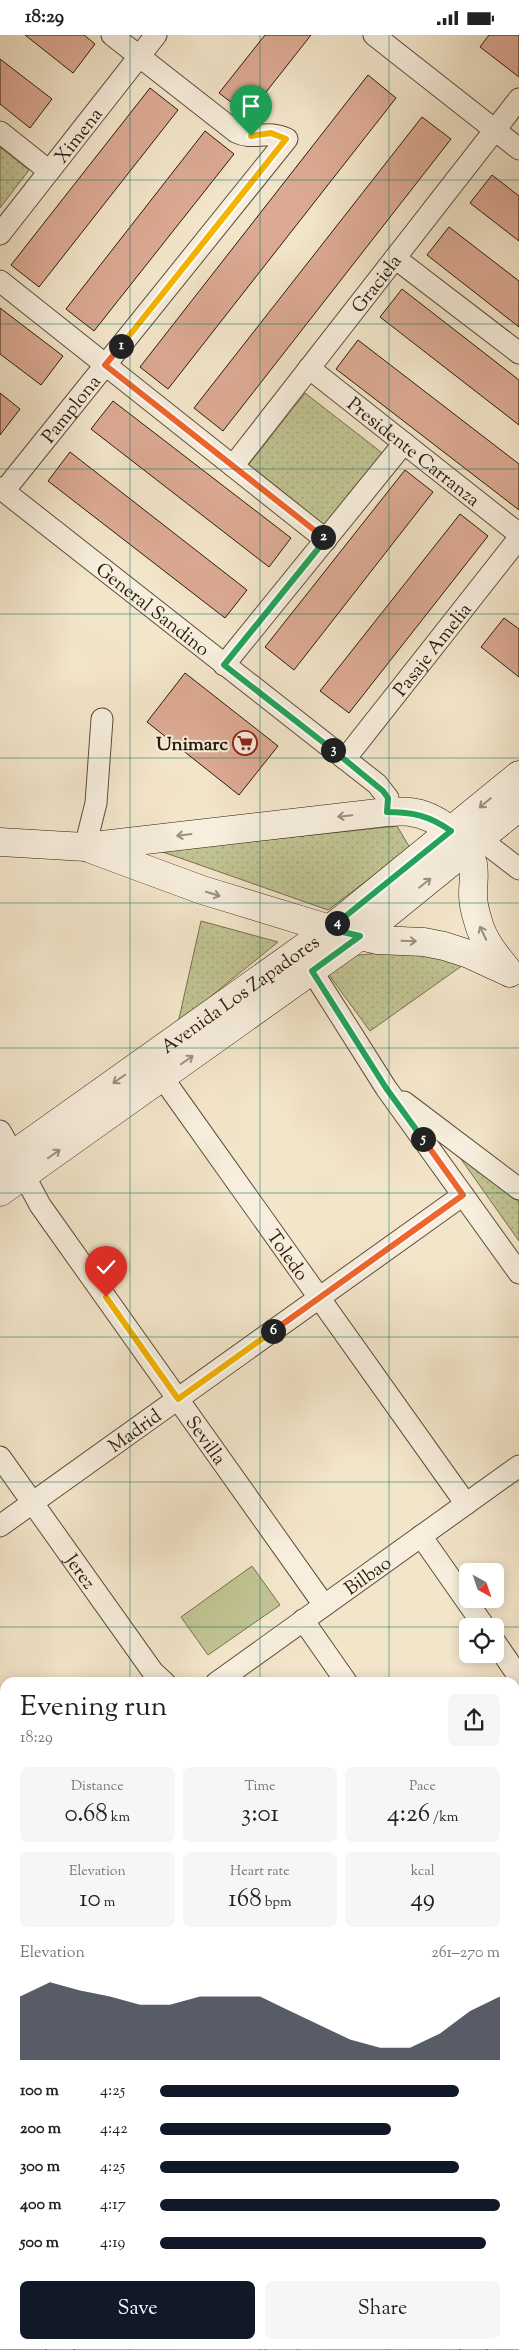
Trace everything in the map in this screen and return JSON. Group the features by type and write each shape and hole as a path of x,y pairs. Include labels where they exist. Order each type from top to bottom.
{"main road":[{"name":"Avenida Los Zapadores","path":"13,1164 162,1077 360,936 465,840 519,775"},
{"name":"Avenida Los Zapadores","path":"0,1192 13,1164 330,929 465,840 519,807"},
{"path":"0,842 85,847 399,812 432,819 465,840 472,863 473,893 478,924 494,953 514,977"},
{"path":"151,871 156,839"},
{"path":"85,847 202,890 330,929 360,936 444,946 469,954 514,977"}],"street":[{"path":"112,35 140,56"},
{"name":"Ximena","path":"0,234 156,35"},
{"path":"374,35 519,149"},
{"name":"Pamplona","path":"2,489 105,365 286,139 277,134 265,133 251,136 236,132 140,56"},
{"name":"Graciela","path":"233,466 519,99"},
{"path":"0,132 49,171"},
{"path":"395,258 519,353"},
{"path":"0,281 326,539"},
{"name":"Presidente Carranza","path":"309,368 519,534"},
{"path":"224,665 404,443"},
{"name":"General Sandino","path":"2,489 345,759 383,791 399,812"},
{"name":"Pasaje Amelia","path":"345,759 519,539"},
{"path":"85,847 96,803 102,719"},
{"path":"465,840 519,869"},
{"path":"312,971 386,1088 519,1273"},
{"name":"Toledo","path":"162,1077 466,1504"},
{"path":"386,1088 519,1189"},
{"name":"Sevilla","path":"0,1131 13,1164 40,1205 324,1605"},
{"name":"Madrid","path":"0,1526 463,1195"},
{"name":"Jerez","path":"0,1457 158,1677"},
{"name":"Bilbao","path":"224,1677 519,1466"},
{"path":"421,1536 478,1618"},
{"path":"303,1620 343,1677"},
{"path":"504,1656 519,1677"}],"green space":[{"path":"0,147 29,170 0,208"},
{"path":"305,393 386,456 328,531 246,468"},
{"path":"397,826 410,848 328,910 160,851"},
{"path":"201,921 278,942 178,1023"},
{"path":"430,947 463,965 370,1031 329,975 352,956"},
{"path":"456,1152 519,1201 519,1241"},
{"path":"252,1566 280,1605 208,1655 181,1617"}],"building":[{"path":"25,35 84,35 95,44 73,73"},
{"path":"265,35 311,35 248,115 219,93"},
{"path":"489,35 519,35 519,77 480,47"},
{"path":"0,59 52,99 30,128 0,104"},
{"path":"368,75 396,98 168,389 140,367"},
{"path":"150,88 178,110 39,287 11,265"},
{"path":"422,117 451,139 223,431 194,408"},
{"path":"205,131 234,154 94,331 66,309"},
{"path":"492,175 519,196 519,241 470,203"},
{"path":"449,227 519,281 519,327 427,255"},
{"path":"402,289 519,380 519,425 380,317"},
{"path":"0,308 63,356 41,385 0,354"},
{"path":"358,340 519,464 519,510 336,369"},
{"path":"0,393 20,409 0,435"},
{"path":"113,401 291,538 269,567 91,429"},
{"path":"70,452 247,590 225,618 48,481"},
{"path":"405,470 433,492 294,670 265,647"},
{"path":"460,514 488,536 349,713 320,691"},
{"path":"504,618 519,629 519,677 481,647"},
{"path":"185,673 278,746 239,795 147,722"}],"place":[{"name":"Unimarc","path":"245,743"}],"route":[{"path":"106,1297 178,1399 463,1195 386,1088 312,971 360,936 330,929 451,831 439,822 426,816 411,812 387,812 388,798 377,784 224,665 326,539 105,365 286,139 271,133 251,136"}]}
